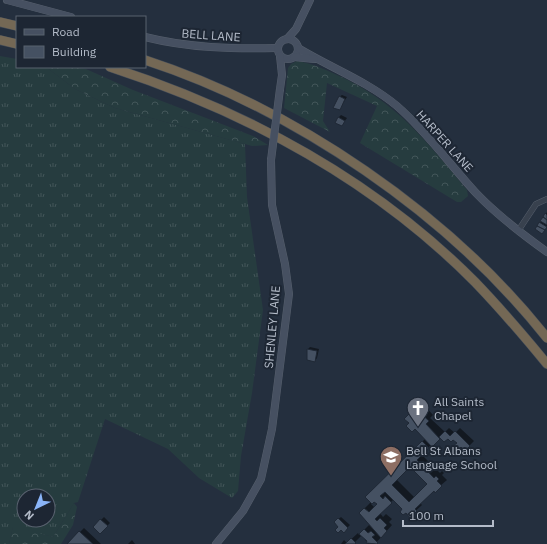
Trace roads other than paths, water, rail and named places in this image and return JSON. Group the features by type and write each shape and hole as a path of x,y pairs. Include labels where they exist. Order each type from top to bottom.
{"highway":[{"path":"0,22 16,26"},
{"path":"0,40 16,44"},
{"path":"146,60 212,86 249,103 354,163 405,200 452,239 511,295 547,338"},
{"path":"113,68 198,98 264,130 319,160 359,186 419,232 474,282 518,329 547,364"}],"main road":[{"path":"7,0 67,16"},
{"path":"296,29 297,46 292,58 285,59 280,56 277,48 282,41 287,39 296,29 310,0"},
{"name":"BELL LANE","path":"146,37 205,48 277,48"},
{"path":"287,39 297,46"},
{"name":"HARPER LANE","path":"297,46 316,59 350,74 396,106 418,125 477,194 518,231 547,252"},
{"name":"SHENLEY LANE","path":"216,544 243,512 261,479 272,429 289,294 286,264 272,205 271,160 282,75 280,56"},
{"name":"HARPER LANE","path":"292,58 316,59"},
{"name":"SHENLEY LANE","path":"282,75 292,58"}],"street":[{"path":"518,231 536,204 547,199"}],"place":[{"name":"All Saints Chapel","path":"418,428"},
{"name":"Bell St Albans Language School","path":"391,476"}]}
